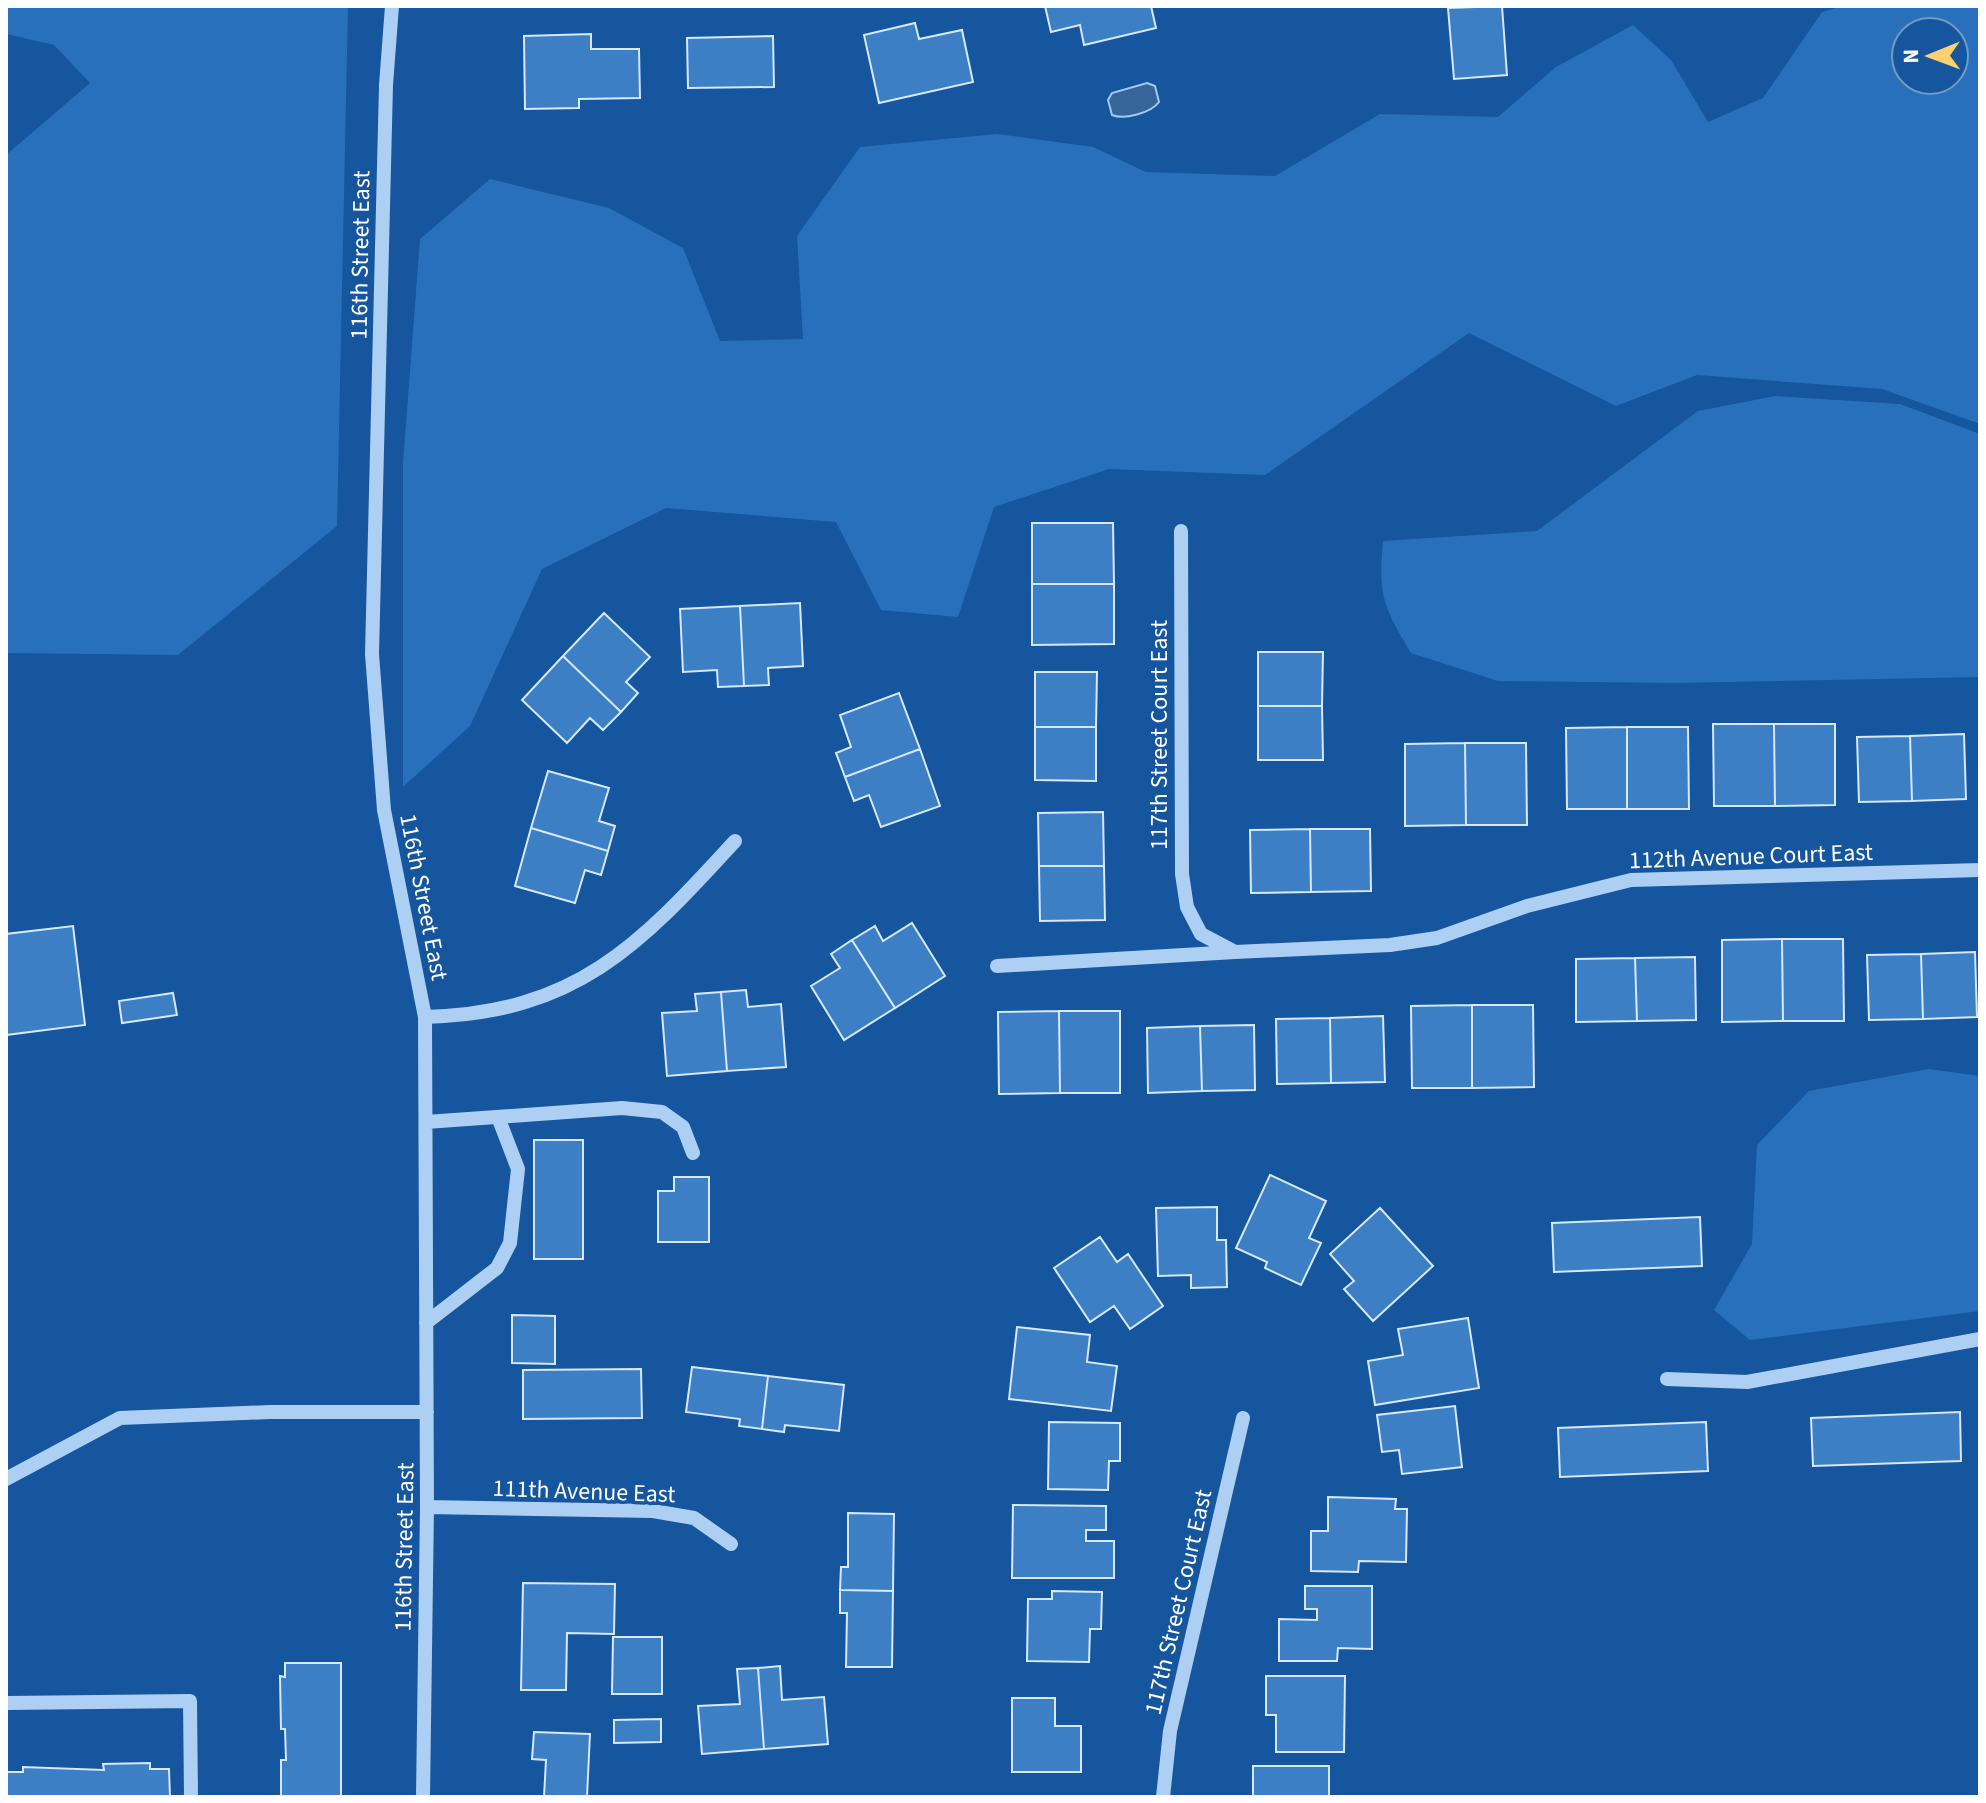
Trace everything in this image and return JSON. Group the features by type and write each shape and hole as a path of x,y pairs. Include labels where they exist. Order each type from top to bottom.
{"street":[{"name":"116th Street East","path":"392,6 386,85 372,654 384,810 425,1017 427,1507 423,1797"},
{"name":"117th Street Court East","path":"1181,531 1182,874 1187,907 1201,934 1235,952"},
{"path":"425,1017 508,1009 554,993 610,963 649,932 735,841"},
{"name":"112th Avenue Court East","path":"997,966 1390,945 1437,938 1527,906 1631,880 1980,870"},
{"path":"426,1122 622,1108 662,1112 683,1127 693,1153"},
{"path":"426,1323 497,1268 510,1243 518,1169 498,1117"},
{"path":"1667,1379 1747,1382 1980,1339"},
{"path":"6,1479 67,1443 120,1418 270,1412 427,1412"},
{"name":"117th Street Court East","path":"1163,1797 1170,1731 1243,1418"},
{"name":"111th Avenue East","path":"427,1507 653,1511 694,1518 731,1544"},
{"path":"6,1703 190,1701 191,1797"}],"shaded area":[{"path":"6,6 348,6 337,526 178,655 6,653 6,155 90,83 54,45 6,34"},
{"path":"1843,6 1980,6 1980,424 1882,389 1697,375 1616,406 1469,333 1265,475 1109,469 994,507 958,617 881,610 836,522 666,508 542,569 470,726 403,787 403,463 420,239 490,179 609,208 683,248 720,341 803,339 797,236 860,147 997,134 1093,147 1146,172 1275,176 1380,114 1498,117 1556,67 1633,25 1671,60 1708,122 1763,98 1822,12"},
{"path":"1147,83 1155,86 1159,102 1155,106 1130,116 1112,115 1108,100 1112,93"},
{"path":"1775,396 1900,404 1980,434 1980,677 1674,683 1498,681 1411,653 1394,623 1382,588 1383,541 1537,531 1698,411"},
{"path":"1929,1069 1980,1076 1980,1311 1750,1340 1714,1310 1752,1244 1757,1145 1809,1091"}],"building":[{"path":"1045,6 1151,6 1156,28 1084,45 1080,25 1051,32"},
{"path":"1502,6 1507,75 1454,79 1448,8"},
{"path":"915,23 919,39 962,30 973,82 879,103 864,35"},
{"path":"591,34 591,49 639,49 640,98 579,99 579,108 525,109 524,36"},
{"path":"773,36 774,87 688,88 687,38"},
{"path":"1032,523 1113,523 1114,584 1032,584"},
{"path":"1032,584 1114,584 1114,644 1032,645"},
{"path":"800,603 803,666 768,668 769,685 744,686 740,606"},
{"path":"740,606 744,686 718,687 717,670 683,672 680,609"},
{"path":"604,613 650,657 626,682 638,693 621,712 563,656"},
{"path":"1258,652 1323,652 1322,706 1258,706"},
{"path":"563,656 621,712 603,730 590,718 567,743 522,700"},
{"path":"1035,672 1097,672 1096,727 1035,727"},
{"path":"899,693 920,749 845,777 836,753 851,747 840,715"},
{"path":"1258,706 1322,706 1323,760 1258,760"},
{"path":"1713,724 1774,724 1775,806 1714,806"},
{"path":"1774,724 1835,724 1835,805 1775,806"},
{"path":"1035,727 1096,727 1096,781 1035,780"},
{"path":"1627,727 1627,809 1567,809 1566,728"},
{"path":"1627,727 1688,727 1689,809 1627,809"},
{"path":"1964,734 1966,799 1912,801 1910,736"},
{"path":"1910,736 1912,801 1859,802 1857,737"},
{"path":"1465,743 1466,825 1405,826 1405,744"},
{"path":"1465,743 1526,743 1527,825 1466,825"},
{"path":"920,749 940,806 881,827 869,795 854,801 845,777"},
{"path":"548,771 609,788 599,821 615,826 608,851 531,828"},
{"path":"1103,812 1104,866 1039,866 1038,813"},
{"path":"531,828 608,851 601,875 585,870 575,903 515,886"},
{"path":"1310,829 1370,829 1371,891 1311,892"},
{"path":"1310,829 1311,892 1251,893 1250,830"},
{"path":"1039,866 1104,866 1105,920 1040,921"},
{"path":"912,923 945,976 895,1008 852,940 875,926 883,941"},
{"path":"73,926 85,1025 6,1035 6,934"},
{"path":"1782,939 1783,1021 1722,1022 1722,940"},
{"path":"1782,939 1843,939 1844,1021 1783,1021"},
{"path":"852,940 895,1008 844,1040 811,986 840,968 831,954"},
{"path":"1975,952 1977,1017 1923,1019 1921,954"},
{"path":"1921,954 1923,1019 1869,1020 1867,955"},
{"path":"1695,957 1696,1020 1637,1021 1635,958"},
{"path":"1635,958 1637,1021 1576,1022 1576,959"},
{"path":"746,990 748,1007 781,1004 786,1067 727,1071 721,992"},
{"path":"721,992 727,1071 667,1076 662,1013 697,1011 695,994"},
{"path":"173,993 177,1015 122,1023 119,1001"},
{"path":"1472,1005 1472,1088 1412,1088 1411,1006"},
{"path":"1472,1005 1533,1005 1534,1087 1472,1088"},
{"path":"1059,1011 1060,1093 999,1094 998,1012"},
{"path":"1059,1011 1120,1011 1120,1093 1060,1093"},
{"path":"1383,1016 1385,1082 1331,1083 1330,1018"},
{"path":"1330,1018 1331,1083 1277,1084 1276,1019"},
{"path":"1254,1025 1255,1090 1202,1091 1200,1026"},
{"path":"1200,1026 1202,1091 1148,1093 1147,1028"},
{"path":"534,1140 583,1140 583,1259 534,1259"},
{"path":"1270,1175 1326,1201 1309,1238 1321,1243 1301,1285 1265,1268 1267,1262 1236,1248"},
{"path":"674,1177 709,1177 709,1242 658,1242 658,1191 674,1191"},
{"path":"1217,1207 1217,1240 1226,1240 1227,1287 1191,1288 1191,1275 1158,1276 1156,1208"},
{"path":"1380,1208 1433,1266 1373,1321 1344,1289 1354,1281 1330,1254"},
{"path":"1700,1217 1702,1266 1554,1272 1552,1223"},
{"path":"1100,1237 1117,1262 1128,1254 1163,1306 1130,1329 1114,1306 1090,1322 1054,1268"},
{"path":"512,1315 555,1316 555,1364 512,1363"},
{"path":"1468,1318 1479,1388 1375,1405 1368,1361 1403,1355 1398,1329"},
{"path":"1017,1327 1090,1335 1087,1362 1117,1366 1111,1411 1009,1399"},
{"path":"692,1367 768,1376 762,1429 739,1426 740,1419 686,1412"},
{"path":"641,1369 642,1418 523,1419 523,1370"},
{"path":"768,1376 844,1385 839,1431 785,1425 784,1432 762,1429"},
{"path":"1455,1406 1462,1467 1402,1474 1399,1450 1382,1452 1377,1415"},
{"path":"1960,1412 1961,1461 1813,1466 1811,1418"},
{"path":"1049,1422 1120,1423 1120,1461 1109,1461 1108,1490 1048,1489"},
{"path":"1706,1422 1708,1471 1560,1477 1558,1428"},
{"path":"1328,1497 1396,1499 1395,1509 1407,1509 1406,1562 1359,1561 1358,1572 1311,1571 1311,1531 1328,1531"},
{"path":"1013,1505 1106,1506 1106,1530 1086,1530 1086,1541 1114,1541 1114,1578 1012,1578"},
{"path":"848,1513 894,1514 893,1591 840,1590 841,1567 848,1567"},
{"path":"523,1583 615,1584 614,1634 567,1633 566,1690 521,1690"},
{"path":"1305,1586 1372,1586 1372,1649 1338,1648 1337,1661 1279,1661 1279,1619 1317,1620 1317,1609 1305,1609"},
{"path":"840,1590 893,1591 892,1667 846,1667 847,1613 840,1613"},
{"path":"1052,1591 1102,1592 1101,1629 1090,1629 1089,1662 1027,1661 1028,1599 1052,1599"},
{"path":"613,1637 662,1637 662,1694 612,1694"},
{"path":"285,1663 341,1663 341,1797 281,1797 281,1760 286,1760 285,1729 281,1729 280,1676 285,1677"},
{"path":"780,1666 782,1700 824,1697 828,1744 764,1749 758,1668"},
{"path":"758,1668 764,1749 702,1754 698,1706 740,1704 737,1669"},
{"path":"1266,1676 1345,1676 1344,1752 1276,1752 1276,1715 1266,1715"},
{"path":"1012,1698 1055,1698 1055,1726 1081,1726 1081,1772 1012,1772"},
{"path":"661,1719 661,1742 614,1743 614,1720"},
{"path":"534,1732 590,1734 587,1797 544,1797 546,1760 532,1759"},
{"path":"150,1763 150,1769 169,1769 170,1797 6,1797 6,1772 23,1772 23,1767 104,1770 103,1764"},
{"path":"1253,1766 1329,1766 1329,1797 1253,1797"}]}
